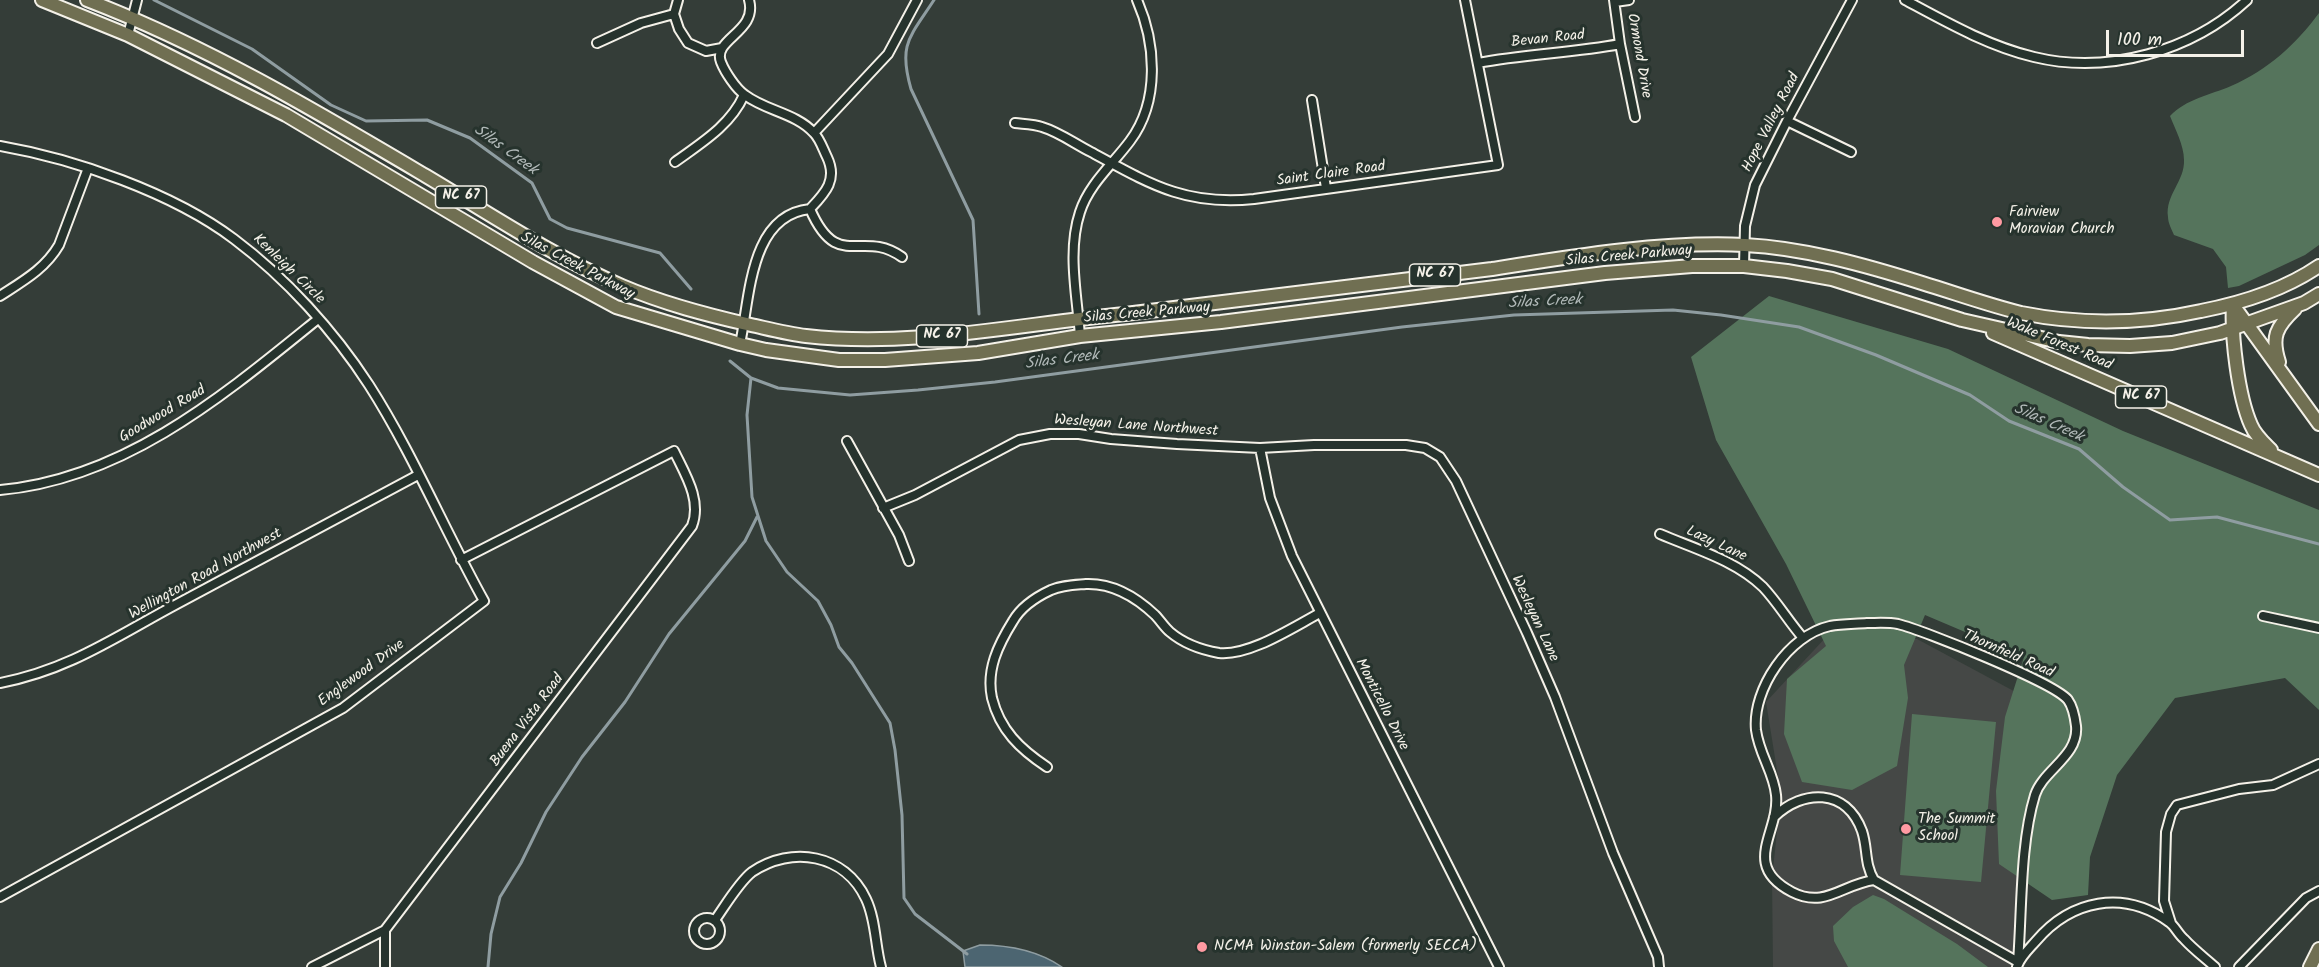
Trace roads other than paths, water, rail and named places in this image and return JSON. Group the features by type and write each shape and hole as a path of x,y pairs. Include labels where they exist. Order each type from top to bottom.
{"main road":[{"name":"Silas Creek Parkway","path":"42,0 128,35 286,116 584,291 633,313 740,344 839,360 885,360 978,353 1080,336 1221,322 1605,273 1692,266 1744,266 1832,279 1962,320 2059,342 2088,345 2130,346 2172,343 2248,324 2300,305 2319,294"},
{"name":"Silas Creek Parkway","path":"87,0 132,17 289,96 562,256 622,286 682,309 804,336 869,340 931,338 1651,248 1746,245 1815,255 1868,267 2012,310 2074,321 2146,320 2233,305 2281,287 2319,266"},
{"path":"2233,305 2319,424"},
{"name":"Wake Forest Road","path":"2233,305 2232,329 2245,409 2259,439 2277,456"},
{"path":"2282,372 2274,346 2275,337 2284,319 2300,305"},
{"name":"Wake Forest Road","path":"1962,320 2319,475"},
{"path":"2310,967 2319,949"}],"street":[{"path":"128,35 137,0"},
{"path":"678,0 674,14 679,29 688,43 706,51 722,48"},
{"path":"740,344 755,261 763,242 783,220 796,210 810,209 825,194 832,179 829,162 814,133 793,118 744,95 721,64 719,56 722,48 746,24 750,12 749,0"},
{"path":"814,133 888,54 917,0"},
{"path":"1080,336 1073,258 1074,233 1080,210 1111,163 1137,130 1147,103 1150,86 1152,61 1149,32 1137,0"},
{"name":"Saint Claire Road","path":"1015,123 1041,126 1167,191 1208,200 1254,199 1498,165 1465,0"},
{"path":"1615,1 1629,0"},
{"name":"Hope Valley Road","path":"1744,266 1745,226 1755,185 1786,121 1852,0"},
{"path":"1905,0 1975,36 2015,51 2056,61 2077,62 2127,58 2176,45 2217,24 2247,0"},
{"name":"Ormond Drive","path":"1615,1 1620,44 1635,117"},
{"path":"597,43 641,23 674,14"},
{"name":"Bevan Road","path":"1478,63 1521,55 1578,52 1620,44"},
{"path":"675,162 723,126 734,113 744,95"},
{"path":"1312,100 1326,188"},
{"path":"1786,121 1851,152"},
{"name":"Kenleigh Circle","path":"0,146 87,168 141,188 216,226 256,256 318,319 370,387 461,560"},
{"path":"0,296 36,273 53,256 87,168"},
{"path":"810,209 824,235 833,243 883,248 902,257"},
{"name":"Goodwood Road","path":"0,490 44,484 72,476 119,457 147,442 220,397 318,319"},
{"name":"Wesleyan Lane Northwest","path":"883,508 915,495 1019,440 1050,434 1260,448"},
{"path":"847,441 899,535 909,561"},
{"name":"Wesleyan Lane","path":"1260,448 1314,445 1406,445 1425,448 1440,458 1456,481 1555,697 1613,853 1658,957 1659,967"},
{"name":"Monticello Drive","path":"1260,448 1270,498 1292,556 1499,967"},
{"name":"Buena Vista Road","path":"312,967 385,930 692,526 696,506 694,497 674,451 461,560"},
{"name":"Wellington Road Northwest","path":"0,683 38,674 103,646 161,612 418,475"},
{"name":"Lazy Lane","path":"1660,534 1726,561 1747,574 1780,607 1803,638"},
{"name":"Englewood Drive","path":"0,897 343,708 484,601 461,560"},
{"path":"1047,768 1013,740 996,714 991,693 990,669 1001,640 1019,610 1046,592 1062,585 1103,584 1130,596 1155,615 1170,632 1196,648 1222,653 1247,649 1320,613"},
{"path":"2263,616 2319,628"},
{"name":"Thornfield Road","path":"1874,880 1860,883 1830,897 1802,896 1790,891 1774,878 1766,859 1767,837 1774,817 1776,792 1758,741 1756,728 1758,712 1765,688 1777,666 1803,638 1829,627 1867,624 1900,625 1973,653 2034,680 2068,700 2076,725 2075,738 2065,756 2038,789 2031,816 2024,871 2018,964"},
{"path":"2215,967 2183,939 2171,923 2164,901 2166,832 2170,814 2177,805 2185,802 2239,789 2273,785 2319,764"},
{"path":"1774,817 1788,805 1806,798 1822,797 1836,802 1845,808 1858,823 1865,845 1866,864 1874,880 2018,964 2057,920 2086,906 2104,903 2138,908 2171,923"},
{"path":"715,920 750,874 767,863 795,857 817,857 837,867 855,881 866,899 873,918 882,967"},
{"path":"2239,967 2306,898 2319,891"},
{"path":"385,930 385,967"}],"water":[{"path":"980,945 1023,950 1043,956 1062,967 965,967 963,951"}],"waterway":[{"name":"Silas Creek","path":"154,0 252,49 331,105 366,121 427,120 470,138 532,183 550,219 567,228 660,253 691,289"},
{"path":"934,0 918,23 909,42 906,51 907,74 911,89 973,220 979,314"},
{"name":"Silas Creek","path":"730,361 751,378 778,388 850,395 995,382 1402,327 1514,315 1673,310 1721,315 1799,327 1876,355 1970,395 2009,421 2079,449 2123,487 2170,520 2217,517 2319,544"},
{"path":"751,378 747,415 752,497 766,541 787,572 818,601 831,625 839,647 852,663 890,723 902,815 904,898 915,914 967,954"},
{"path":"488,967 491,934 500,897 521,863 546,812 582,757 625,702 669,634 745,541 757,517"}],"place":[{"name":"Fairview Moravian Church","path":"1997,222"},
{"name":"The Summit School","path":"1906,829"},
{"name":"NCMA Winston-Salem (formerly SECCA)","path":"1202,947"}]}
